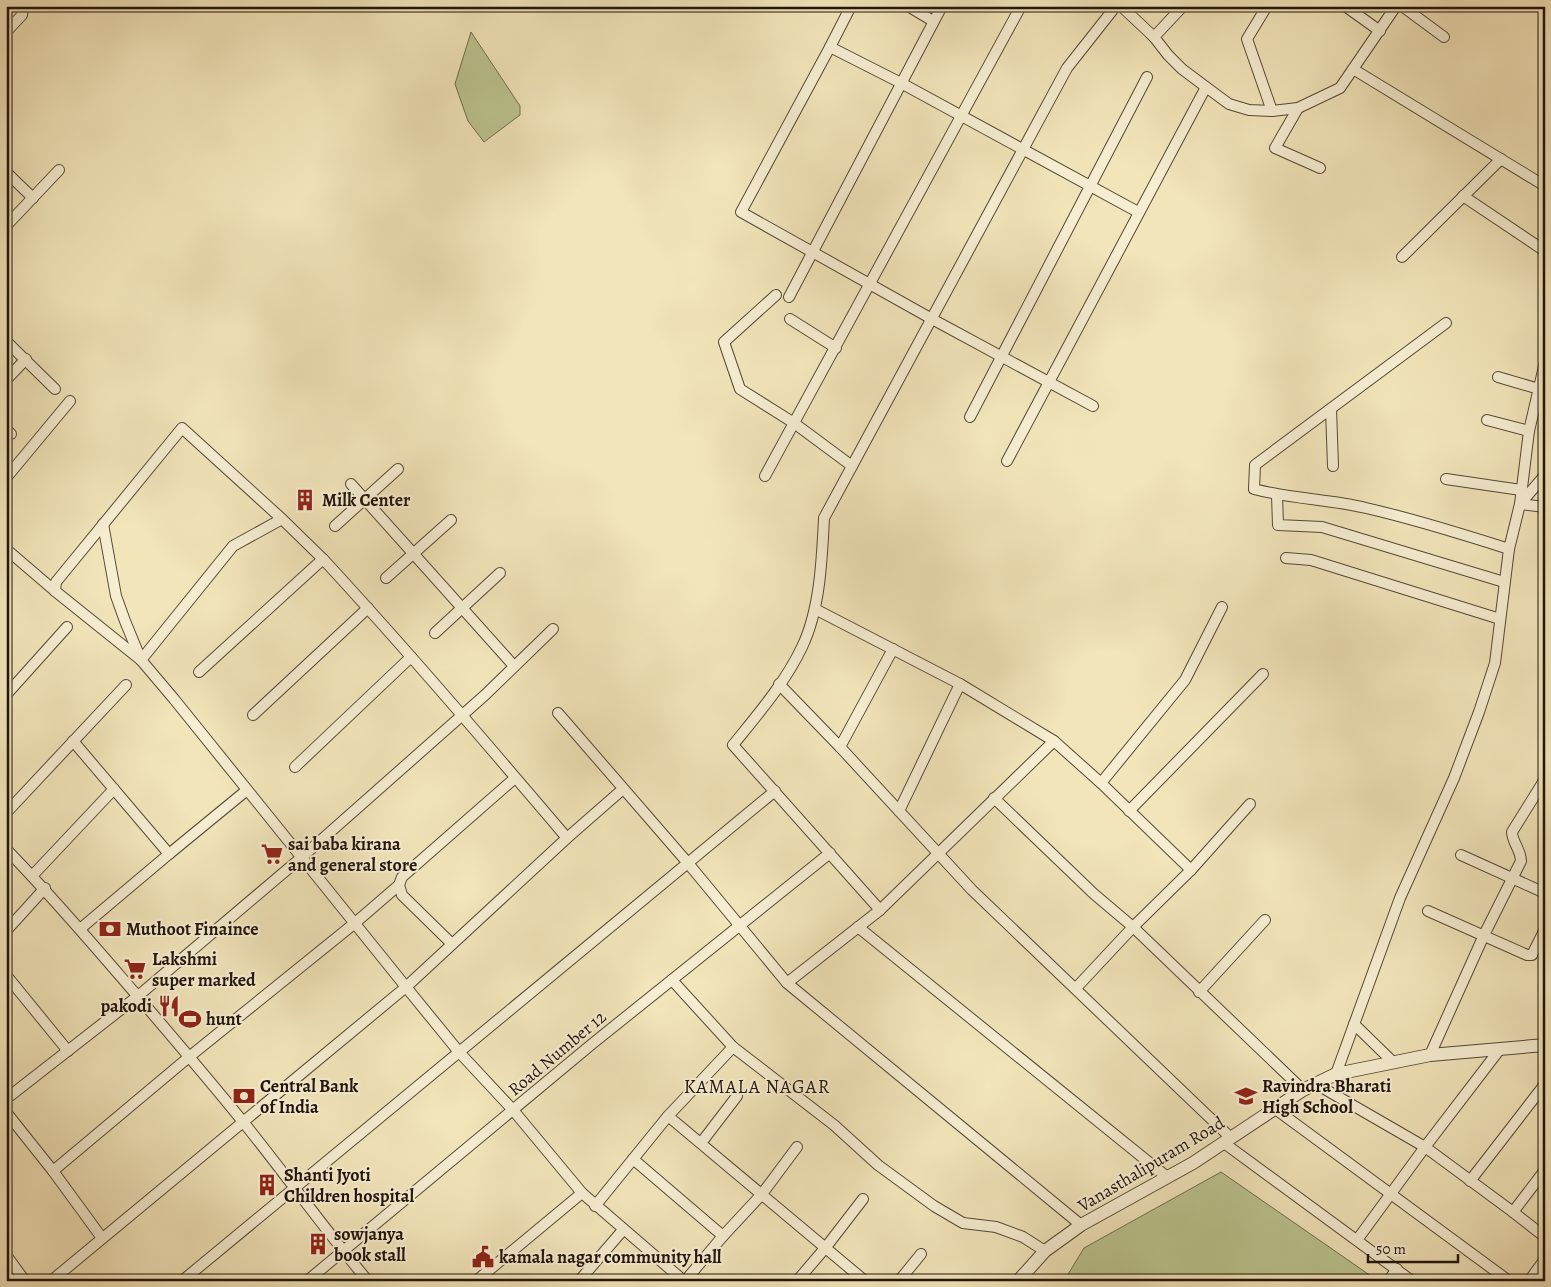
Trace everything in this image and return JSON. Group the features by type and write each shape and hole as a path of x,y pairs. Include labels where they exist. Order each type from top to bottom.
{"street":[{"path":"6,32 22,15 23,6"},
{"path":"851,6 740,212 1093,406"},
{"path":"908,6 934,21"},
{"path":"789,297 942,6"},
{"path":"765,476 1021,6"},
{"path":"880,910 733,745 779,684 802,646 815,609 821,564 824,518 1067,68 1114,6"},
{"path":"1121,6 1154,37 1182,69 1229,104 1249,110 1272,111 1298,108 1340,88 1396,6"},
{"path":"1154,37 1182,6"},
{"path":"1267,6 1247,39 1272,111"},
{"path":"1344,6 1380,30"},
{"path":"1402,6 1444,36"},
{"path":"830,47 901,83 1138,212"},
{"path":"1353,69 1545,186"},
{"path":"970,418 1147,77"},
{"path":"1007,461 1206,87"},
{"path":"1298,108 1275,148 1320,168"},
{"path":"1402,257 1501,159"},
{"path":"6,226 59,170"},
{"path":"6,172 33,198"},
{"path":"1463,196 1545,251"},
{"path":"776,295 724,342 740,389 794,422 852,466"},
{"path":"790,319 836,348"},
{"path":"1446,323 1255,465 1254,489 1277,495 1365,507 1509,549"},
{"path":"6,341 55,389"},
{"path":"6,380 26,359"},
{"path":"1336,1074 1400,898 1454,778 1495,663 1509,549 1520,504 1529,431 1545,362"},
{"path":"1498,378 1539,389"},
{"path":"6,478 70,401"},
{"path":"1331,409 1334,466"},
{"path":"1486,420 1529,431"},
{"path":"55,591 56,582 182,428 323,559 462,715 566,838"},
{"path":"335,526 398,469"},
{"path":"1520,504 1545,475"},
{"path":"1446,479 1521,490"},
{"path":"351,484 514,666"},
{"path":"1277,495 1278,525 1322,528 1504,582"},
{"path":"1520,504 1545,507"},
{"path":"140,660 233,546 282,519"},
{"path":"386,578 451,520"},
{"path":"104,524 116,596 140,660"},
{"path":"6,549 140,660 356,923 406,988 459,1052 513,1110 582,1194 685,1281 762,1194 797,1147"},
{"path":"1286,558 1311,560 1500,619"},
{"path":"199,672 323,559"},
{"path":"435,633 500,573"},
{"path":"253,715 368,608"},
{"path":"1101,783 1185,680 1222,608"},
{"path":"815,609 960,684 1054,741 1101,783 1191,870"},
{"path":"6,695 67,627"},
{"path":"6,1099 138,996 302,858 486,695 553,629"},
{"path":"840,746 893,648"},
{"path":"295,767 411,657"},
{"path":"1130,811 1263,674"},
{"path":"779,684 840,746 972,890 1076,988 1227,1140 1412,1281"},
{"path":"899,811 960,684"},
{"path":"6,813 126,685"},
{"path":"558,713 741,925 788,983 1081,1225"},
{"path":"73,741 170,854"},
{"path":"788,983 880,910 1054,741"},
{"path":"53,1171 189,1057 356,923 399,885 402,877 515,778"},
{"path":"1430,1055 1484,935 1521,861 1521,854 1512,836 1512,832 1544,783"},
{"path":"32,876 114,789"},
{"path":"51,1281 406,988 566,838 623,789"},
{"path":"80,929 247,790"},
{"path":"182,1281 775,791"},
{"path":"994,798 1094,894 1133,927 1303,1090"},
{"path":"1076,988 1133,927 1191,870 1250,804"},
{"path":"6,849 45,888 138,996 243,1122 343,1252 368,1281"},
{"name":"Road Number 12","path":"307,1281 592,1044 830,853"},
{"path":"1461,855 1545,893"},
{"path":"399,885 402,895 452,944"},
{"path":"6,931 45,888"},
{"path":"1428,910 1527,955 1532,955 1545,929"},
{"path":"1199,992 1265,920"},
{"path":"858,927 1167,1177"},
{"path":"6,974 68,1051"},
{"path":"672,980 733,1047 834,1125 878,1165 934,1206 963,1223 996,1227 1023,1237 1045,1251"},
{"path":"1354,1024 1392,1062"},
{"name":"Vanasthalipuram Road","path":"1018,1281 1045,1251 1081,1225 1193,1163 1274,1108 1303,1090 1336,1074 1430,1055 1545,1046"},
{"path":"595,1206 668,1116 733,1047"},
{"path":"1357,1240 1500,1049"},
{"path":"1316,1084 1425,1147 1545,1238"},
{"path":"1470,1181 1545,1084"},
{"path":"701,1143 737,1096"},
{"path":"1274,1108 1509,1281"},
{"path":"6,1112 53,1171 102,1238"},
{"path":"668,1116 865,1281"},
{"path":"633,1159 723,1236"},
{"path":"1513,1212 1545,1170"},
{"path":"479,1280 582,1194"},
{"path":"797,1281 863,1199"},
{"path":"579,1281 623,1230"},
{"path":"899,1281 921,1254"},
{"path":"6,1255 25,1281"},
{"path":"1529,1281 1545,1260"},
{"path":"1388,1281 1397,1269"}],"green space":[{"path":"471,32 520,106 520,115 484,142 468,121 455,84"},
{"path":"1221,1172 1371,1276 1367,1281 1064,1281 1084,1248"}],"place":[{"name":"Milk Center","path":"305,500"},
{"name":"sai baba kirana and general store","path":"272,854"},
{"name":"Muthoot Finaince","path":"110,929"},
{"name":"Lakshmi super marked","path":"135,969"},
{"name":"pakodi","path":"169,1006"},
{"name":"hunt","path":"190,1019"},
{"name":"Central Bank of India","path":"244,1096"},
{"name":"Ravindra Bharati High School","path":"1246,1096"},
{"name":"Shanti Jyoti Children hospital","path":"267,1185"},
{"name":"sowjanya book stall","path":"318,1244"},
{"name":"kamala nagar community hall","path":"483,1257"}],"district":[{"name":"KAMALA NAGAR","path":"757,1086"}]}
